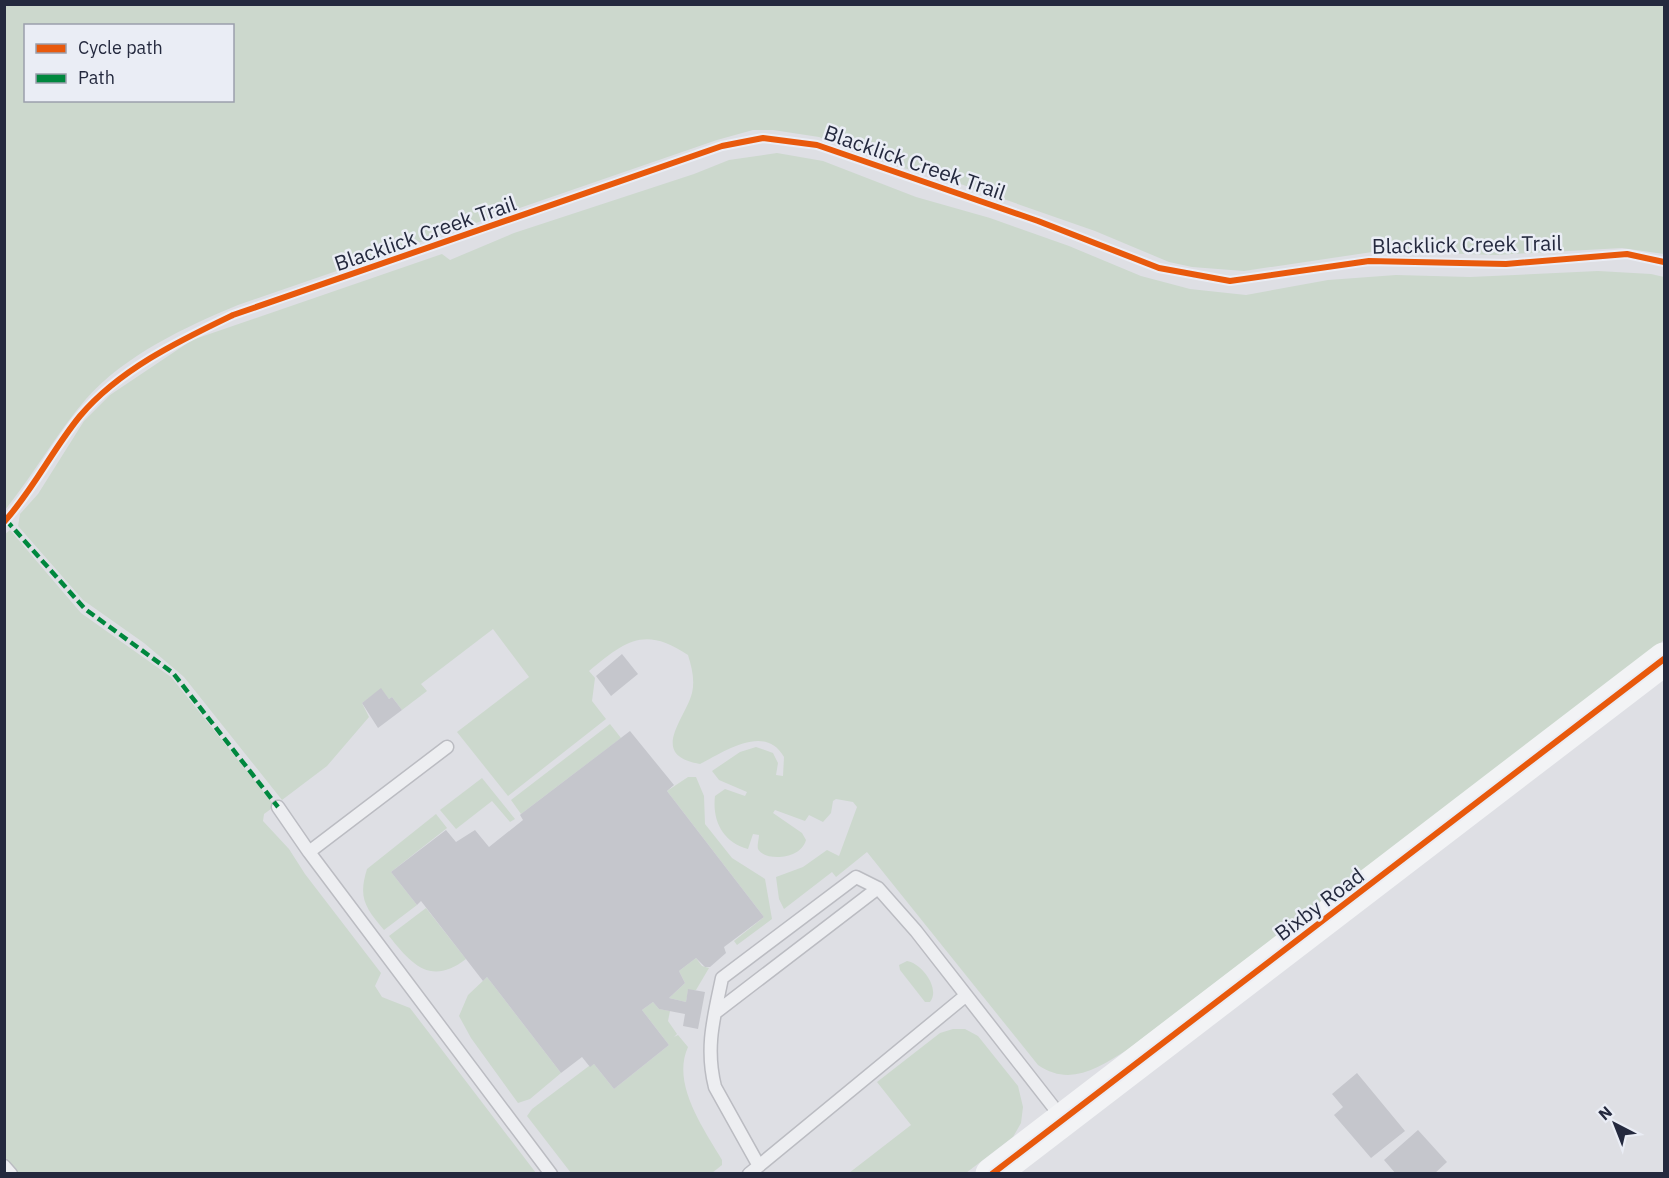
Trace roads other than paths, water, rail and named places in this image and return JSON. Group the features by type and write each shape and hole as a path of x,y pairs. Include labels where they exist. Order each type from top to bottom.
{"street":[{"name":"Bixby Road","path":"992,1173 1665,659"}],"lane":[{"path":"309,852 447,747"},
{"path":"278,807 309,852 551,1173"},
{"path":"964,997 754,1169 715,1087 709,1042 722,978 856,877 878,888 916,932 964,997 1063,1119"},
{"path":"715,1013 878,888"},
{"path":"4,1166 11,1173"}]}
